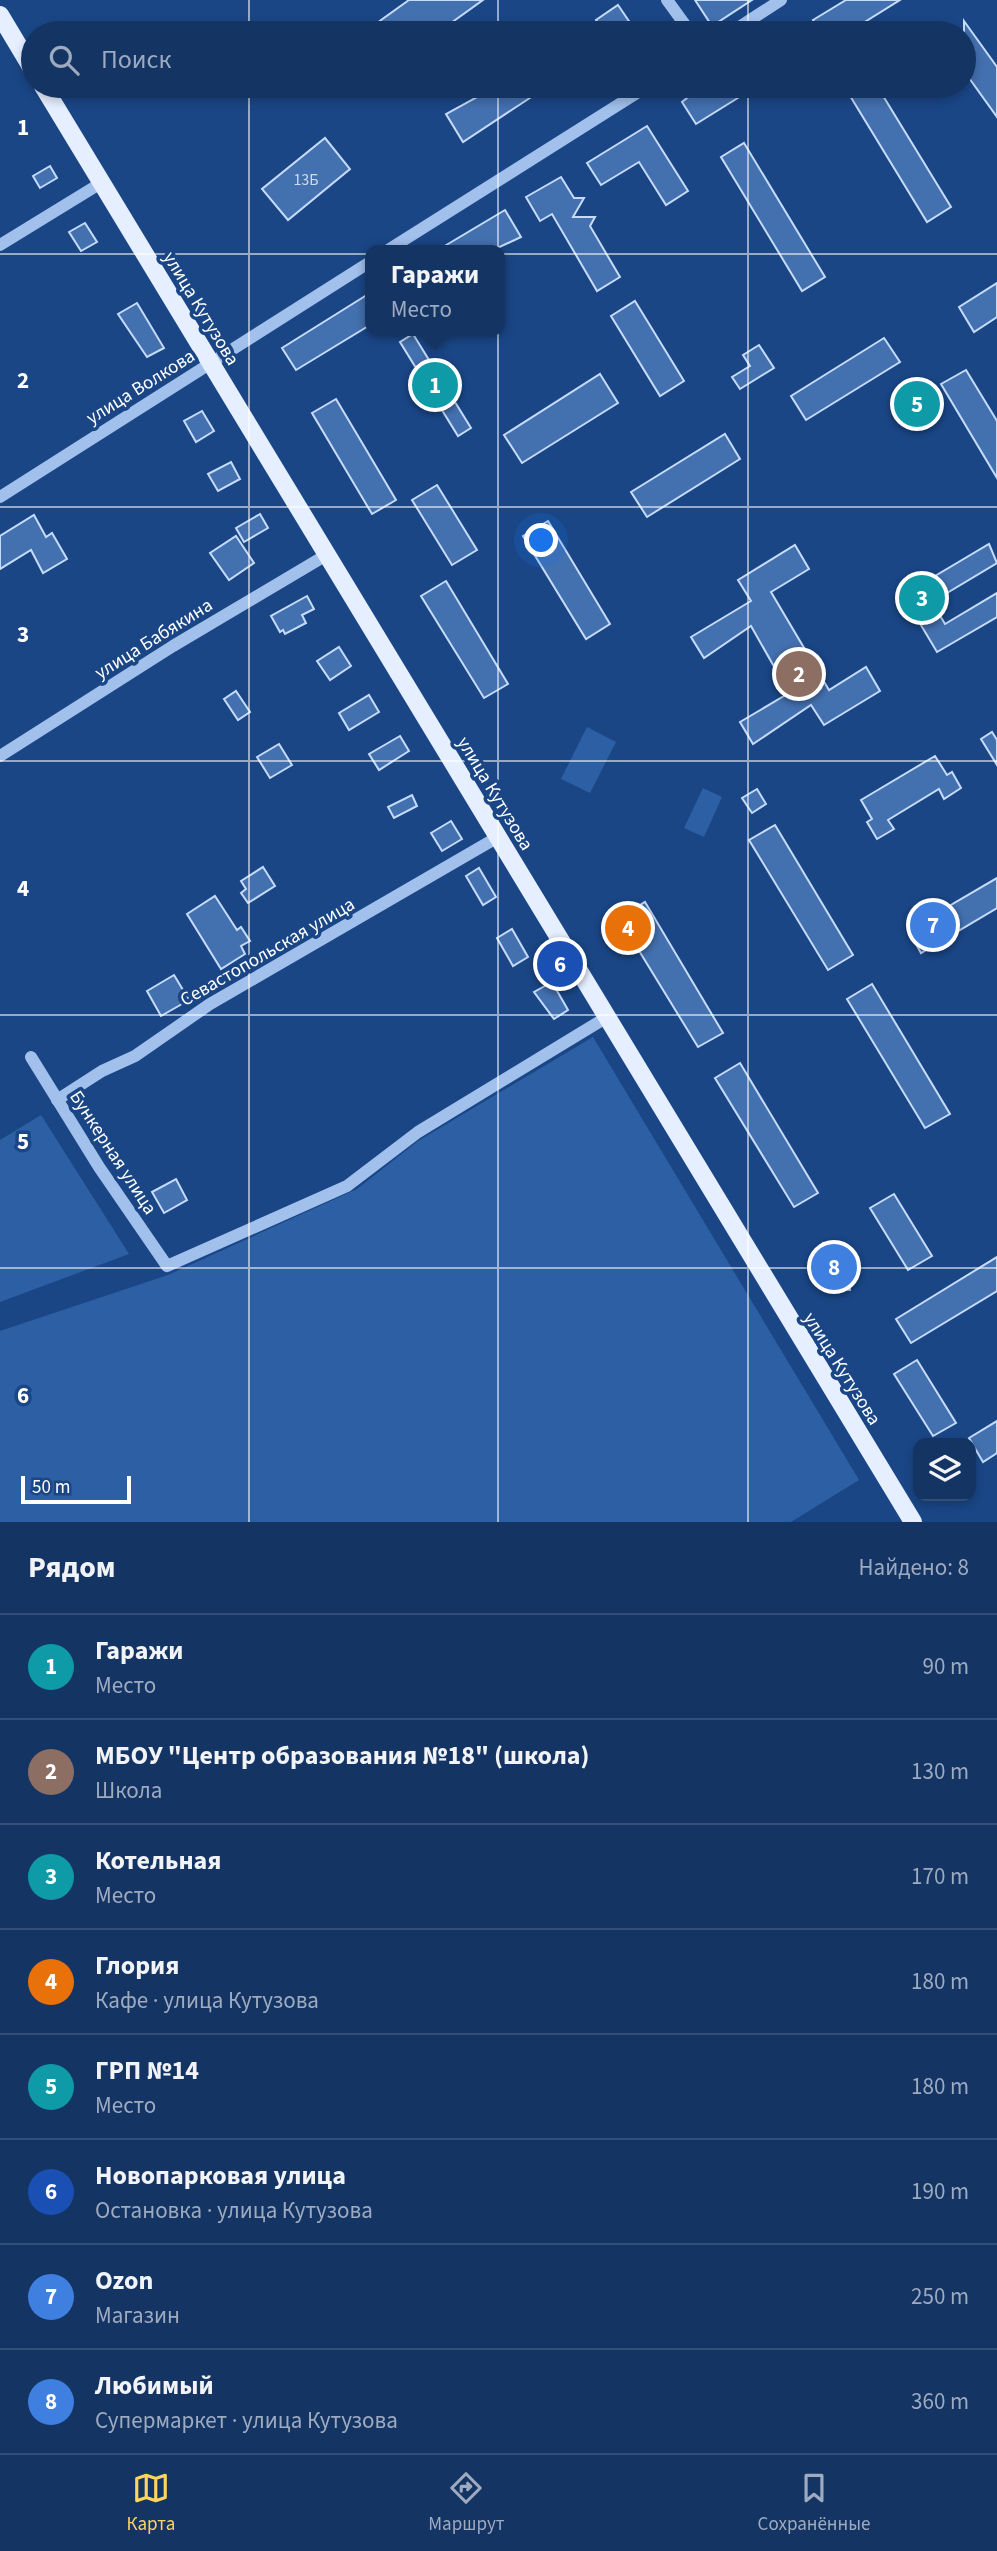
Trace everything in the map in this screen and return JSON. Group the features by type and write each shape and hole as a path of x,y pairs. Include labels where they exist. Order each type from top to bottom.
{"main road":[{"path":"0,15 21,50"},
{"name":"улица Кутузова","path":"50,98 913,1522"}],"street":[{"path":"667,0 682,21"},
{"path":"749,21 781,0"},
{"path":"396,245 629,98"},
{"path":"0,245 101,183"},
{"name":"улица Волкова","path":"0,497 365,265"},
{"name":"улица Бабякина","path":"0,756 173,646 328,554"},
{"name":"Севастопольская улица","path":"57,1100 103,1071 135,1055 201,1010 498,837"},
{"name":"Бункерная улица","path":"31,1057 167,1266 347,1186 418,1132 607,1017"}],"shaded area":[{"path":"587,727 616,742 590,793 561,779"},
{"path":"703,788 722,797 704,837 684,828"},
{"path":"593,1037 859,1480 791,1522 0,1522 0,1331 168,1275 357,1189 418,1141"},
{"path":"41,1115 129,1254 0,1302 0,1140"}],"building":[{"path":"409,0 483,0 454,21 380,21"},
{"path":"695,0 752,0 720,21 709,21"},
{"path":"846,0 900,0 866,21 813,20"},
{"path":"618,5 629,21 597,21"},
{"path":"976,38 997,67 997,117 976,88"},
{"path":"475,98 530,98 463,142 446,114"},
{"path":"687,98 738,98 696,124 682,102"},
{"path":"851,98 884,98 951,207 927,222"},
{"path":"647,126 688,191 666,205 639,162 601,185 587,163"},
{"path":"325,138 350,169 288,220 262,189"},
{"path":"744,143 825,277 802,291 721,157"},
{"path":"50,166 57,178 40,188 33,176"},
{"path":"561,177 574,198 584,198 573,217 595,217 590,226 620,277 597,291 552,214 540,221 526,197"},
{"path":"505,210 521,237 504,245 446,245"},
{"path":"85,223 97,242 81,251 69,232"},
{"path":"997,283 997,317 974,332 959,307"},
{"path":"365,296 365,328 296,370 282,348"},
{"path":"635,301 684,381 660,396 611,316"},
{"path":"137,303 164,348 147,357 118,314"},
{"path":"414,336 471,428 458,436 400,342"},
{"path":"884,338 900,362 806,420 791,396"},
{"path":"759,345 774,368 740,389 732,377 750,366 743,355"},
{"path":"966,370 997,421 997,478 941,384"},
{"path":"600,374 618,403 522,463 504,435"},
{"path":"336,399 396,500 372,514 312,413"},
{"path":"202,411 214,431 196,442 184,421"},
{"path":"725,434 740,459 647,517 631,492"},
{"path":"231,462 240,479 218,491 208,474"},
{"path":"437,485 477,550 452,565 412,500"},
{"path":"260,514 268,528 244,542 236,528"},
{"path":"34,515 46,537 52,533 67,559 43,573 31,550 0,569 0,536"},
{"path":"548,521 610,624 586,639 523,536"},
{"path":"236,536 254,563 229,580 210,553"},
{"path":"989,544 997,563 932,602 945,624 997,593 997,617 937,652 903,595"},
{"path":"795,545 809,569 771,592 829,690 866,667 880,691 824,725 811,705 753,744 740,722 789,693 751,626 704,658 691,637 751,601 738,580"},
{"path":"446,581 508,684 484,698 421,596"},
{"path":"307,596 314,609 302,615 306,623 285,634 283,630 280,632 271,616"},
{"path":"339,647 351,666 330,680 317,661"},
{"path":"236,691 250,712 238,720 224,699"},
{"path":"369,695 379,712 349,730 339,713"},
{"path":"992,732 997,740 997,765 981,739"},
{"path":"400,736 409,751 379,770 369,754"},
{"path":"279,744 292,765 270,778 257,757"},
{"path":"935,756 947,775 952,772 961,788 944,799 939,789 888,820 894,829 877,839 867,822 872,819 861,800"},
{"path":"757,789 766,804 752,813 742,798"},
{"path":"412,795 417,806 394,818 388,807"},
{"path":"451,821 462,839 442,851 431,833"},
{"path":"775,825 853,955 828,970 749,840"},
{"path":"263,867 275,886 248,903 241,893 246,889 241,881"},
{"path":"479,868 496,897 483,905 466,876"},
{"path":"997,878 997,908 921,953 908,930"},
{"path":"215,896 237,930 241,927 250,941 241,946 245,954 221,969 187,914"},
{"path":"645,902 723,1033 698,1047 619,918"},
{"path":"512,929 528,957 513,966 497,938"},
{"path":"174,975 189,1000 161,1016 147,991"},
{"path":"552,982 568,1010 554,1019 534,992"},
{"path":"872,984 950,1114 925,1128 847,999"},
{"path":"740,1063 818,1193 794,1207 715,1078"},
{"path":"176,1179 187,1200 164,1213 152,1192"},
{"path":"894,1194 932,1256 908,1270 870,1208"},
{"path":"823,1243 837,1253 849,1273 850,1290 837,1289 819,1261 817,1255"},
{"path":"997,1257 997,1291 911,1343 896,1319"},
{"path":"917,1360 956,1423 933,1436 894,1374"},
{"path":"997,1421 997,1453 983,1462 976,1450 976,1438 969,1438"}],"place":[{"name":"Гаражи","path":"435,385"},
{"name":"ГРП №14","path":"917,404"},
{"name":"Котельная","path":"922,598"},
{"name":"МБОУ \"Центр образования №18\" (школа)","path":"799,674"},
{"name":"Ozon","path":"933,925"},
{"name":"Глория","path":"628,928"},
{"name":"Новопарковая улица","path":"560,964"},
{"name":"Любимый","path":"834,1267"}]}
